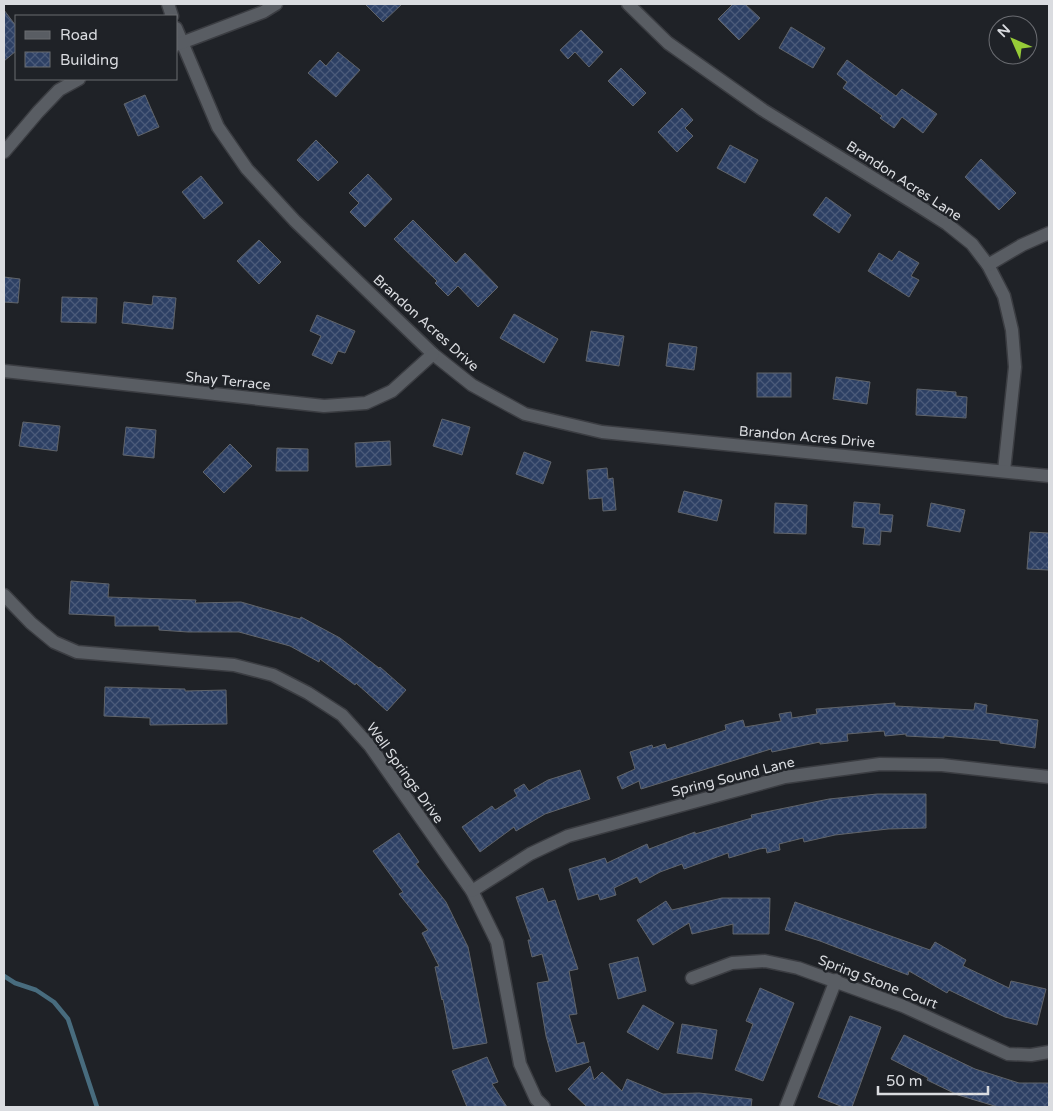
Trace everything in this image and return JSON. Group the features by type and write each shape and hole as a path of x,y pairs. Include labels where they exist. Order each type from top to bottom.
{"street":[{"path":"179,44 263,12 276,4"},
{"name":"Brandon Acres Lane","path":"628,4 668,43 763,110 948,224 972,244 988,265 1004,296 1012,330 1015,367 1004,471"},
{"name":"Brandon Acres Drive","path":"179,44 218,127 247,169 295,221 433,354 472,385 525,414 602,432 1049,476"},
{"path":"4,152 59,90 77,80"},
{"path":"988,265 1022,245 1049,233"},
{"name":"Shay Terrace","path":"4,371 324,406 366,403 392,391 433,354"},
{"name":"Well Springs Drive","path":"4,595 31,623 54,642 77,652 234,665 273,675 308,693 342,715 370,746 472,891 497,942 520,1064 536,1099 544,1107"},
{"name":"Spring Sound Lane","path":"472,891 530,854 568,836 785,777 880,764 942,765 1049,776"},
{"name":"Spring Stone Court","path":"692,978 732,963 765,961 798,968 836,980 903,1006 1008,1054 1031,1055 1049,1052"},
{"path":"786,1107 836,980"}],"building":[{"path":"365,4 402,4 383,22"},
{"path":"733,4 745,4 760,18 739,40 718,19"},
{"path":"4,10 15,25 15,52 4,61"},
{"path":"791,27 825,48 813,68 779,48"},
{"path":"581,30 603,52 589,67 575,52 568,59 560,50"},
{"path":"338,52 360,70 336,97 308,73 320,60 326,66"},
{"path":"847,60 896,96 902,89 937,114 923,133 902,117 894,128 880,118 882,116 843,88 847,82 837,74"},
{"path":"621,68 646,93 633,106 608,81"},
{"path":"145,95 159,127 138,136 124,104"},
{"path":"682,108 693,120 685,128 693,136 677,152 658,132"},
{"path":"316,140 338,162 318,181 297,160"},
{"path":"730,145 758,160 745,183 717,168"},
{"path":"981,159 1016,193 999,210 965,177"},
{"path":"368,174 392,199 365,227 350,212 359,203 349,193"},
{"path":"201,176 223,203 204,219 182,192"},
{"path":"826,197 851,215 839,233 813,215"},
{"path":"413,220 456,263 465,253 498,287 478,307 458,286 448,296 435,283 437,281 394,239"},
{"path":"259,240 281,262 259,284 237,261"},
{"path":"899,251 919,263 911,276 919,280 909,297 868,271 879,253 892,261"},
{"path":"4,277 20,279 18,303 4,302"},
{"path":"153,296 176,298 173,329 122,323 124,302 152,305"},
{"path":"62,297 97,298 96,323 61,322"},
{"path":"514,314 558,339 544,363 500,338"},
{"path":"317,315 355,331 345,353 338,351 332,364 312,355 321,336 310,331"},
{"path":"591,331 624,336 619,366 586,361"},
{"path":"669,343 697,347 694,370 666,366"},
{"path":"757,373 791,373 791,397 757,397"},
{"path":"836,377 870,382 867,404 833,399"},
{"path":"917,389 956,392 956,396 967,397 966,418 916,415"},
{"path":"442,419 470,427 462,455 433,446"},
{"path":"23,422 60,426 57,451 19,446"},
{"path":"126,427 156,430 154,458 123,455"},
{"path":"390,441 391,465 356,467 355,443"},
{"path":"230,444 252,466 224,493 203,472"},
{"path":"277,448 308,449 308,471 276,471"},
{"path":"524,452 551,462 543,484 516,474"},
{"path":"607,468 608,479 613,478 616,510 603,511 602,498 589,499 587,470"},
{"path":"684,491 722,500 717,521 678,512"},
{"path":"854,502 880,504 879,514 893,515 891,532 881,531 880,545 863,544 865,528 852,527"},
{"path":"775,503 807,505 806,534 774,533"},
{"path":"931,503 965,510 960,532 927,526"},
{"path":"1030,532 1049,533 1049,570 1027,569"},
{"path":"71,581 109,584 108,597 196,600 195,603 241,602 300,619 301,617 340,638 380,667 406,690 387,711 356,683 355,685 320,659 319,662 290,646 239,632 188,632 159,630 159,626 115,626 115,616 69,614"},
{"path":"105,687 185,689 185,691 226,690 227,724 150,725 150,718 104,716"},
{"path":"895,703 895,706 974,710 975,703 987,705 986,713 1038,720 1035,748 1000,743 1000,741 944,736 944,738 906,736 906,734 885,736 884,731 847,734 848,741 820,744 820,742 772,752 771,749 641,789 639,781 622,789 617,777 635,769 630,752 652,745 653,748 665,744 667,749 726,730 725,725 743,720 745,727 781,721 779,714 791,712 792,718 817,714 816,709"},
{"path":"580,770 590,799 545,814 516,831 514,827 480,852 462,827 492,806 495,810 517,796 514,790 524,784 529,791 548,780"},
{"path":"877,794 926,794 926,828 888,829 835,835 804,842 803,838 779,844 780,850 767,853 766,848 729,858 728,853 684,869 682,864 660,872 640,883 637,877 614,888 616,895 600,900 598,894 578,900 569,869 605,858 607,863 647,844 649,849 695,832 695,834 752,818 751,815 829,799"},
{"path":"399,833 419,862 416,864 446,902 468,947 487,1043 453,1049 435,967 439,966 422,933 428,930 399,894 403,892 373,851"},
{"path":"543,888 548,902 555,900 578,969 569,971 577,1014 569,1015 577,1044 584,1042 589,1062 556,1072 546,1036 537,983 549,981 542,954 532,957 528,940 531,940 516,897"},
{"path":"722,898 770,898 769,934 733,934 733,924 692,934 689,923 653,945 637,920 666,901 672,910"},
{"path":"795,902 930,950 935,942 966,960 963,966 1009,988 1011,981 1046,989 1037,1025 1005,1017 949,990 947,993 909,971 908,975 820,941 785,930"},
{"path":"638,957 646,991 618,999 609,964"},
{"path":"760,988 794,1003 763,1081 735,1070 753,1024 746,1021"},
{"path":"643,1005 674,1023 658,1050 627,1032"},
{"path":"850,1016 881,1027 852,1107 843,1107 818,1097"},
{"path":"682,1024 717,1030 712,1059 677,1053"},
{"path":"904,1035 975,1069 1019,1083 1049,1083 1049,1107 998,1107 958,1095 927,1080 928,1078 891,1059"},
{"path":"487,1057 498,1082 492,1084 507,1107 467,1107 452,1071"},
{"path":"590,1066 594,1080 602,1072 622,1091 627,1079 663,1094 699,1093 752,1099 751,1107 587,1107 568,1089"}],"waterway":[{"path":"4,976 15,983 36,990 54,1002 68,1019 97,1107"}]}
